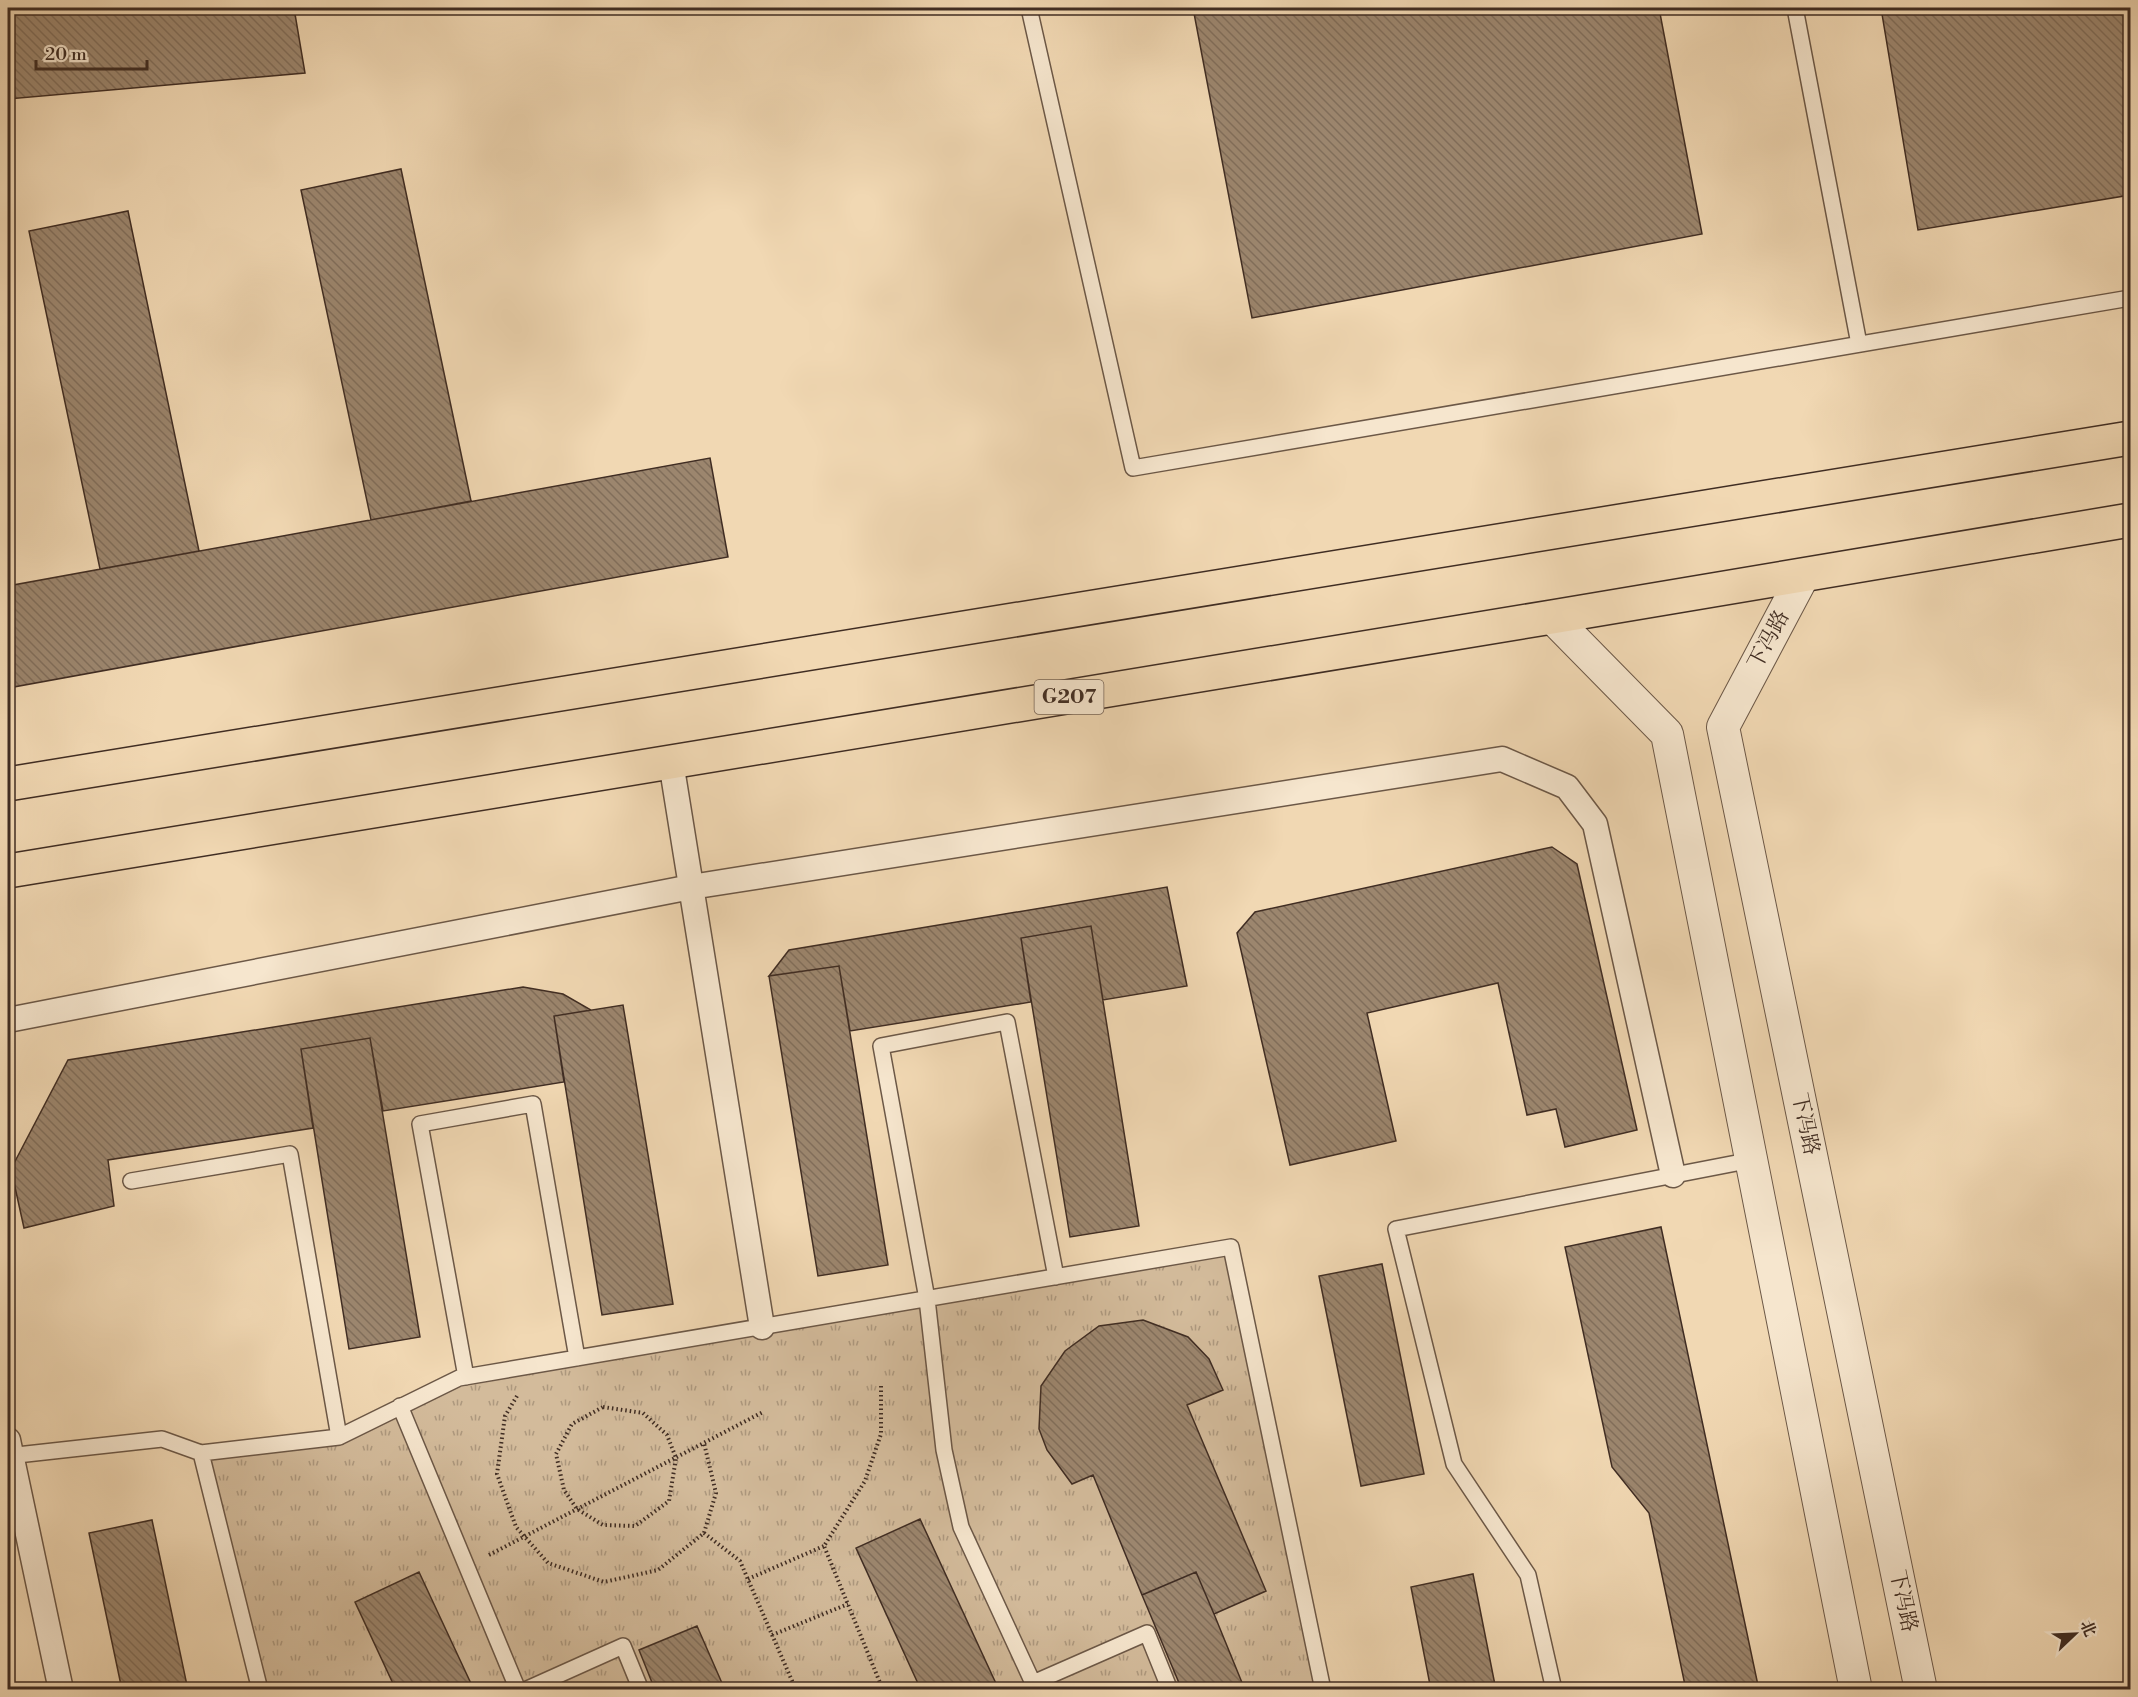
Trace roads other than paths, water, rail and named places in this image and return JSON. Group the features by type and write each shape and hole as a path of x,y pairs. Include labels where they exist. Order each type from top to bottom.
{"highway":[{"path":"8,784 2130,438"},
{"name":"G207","path":"8,871 1803,576 2130,520"}],"street":[{"name":"下冯路","path":"1803,576 1723,727 1921,1689"},
{"path":"1552,617 1667,734 1856,1689"},
{"path":"8,1020 691,887 1502,759 1567,787 1595,824 1673,1175"},
{"path":"671,762 762,1327"},
{"path":"8,1450 61,1689"}],"lane":[{"path":"1029,8 1133,468 2130,298"},
{"path":"1795,8 1858,344"},
{"path":"1056,1277 1006,1022 881,1046 927,1299 944,1450 961,1527 1034,1686 1147,1633 1170,1689"},
{"path":"466,1377 420,1124 533,1104 577,1358"},
{"path":"132,1181 290,1154 339,1437"},
{"path":"1554,1689 1528,1575 1454,1464 1396,1229 1752,1160"},
{"path":"8,1450 162,1439 201,1453 339,1437 459,1378 1230,1247 1323,1689"},
{"path":"400,1406 518,1689"},
{"path":"201,1453 260,1689"},
{"path":"525,1689 623,1646 641,1689"}]}
